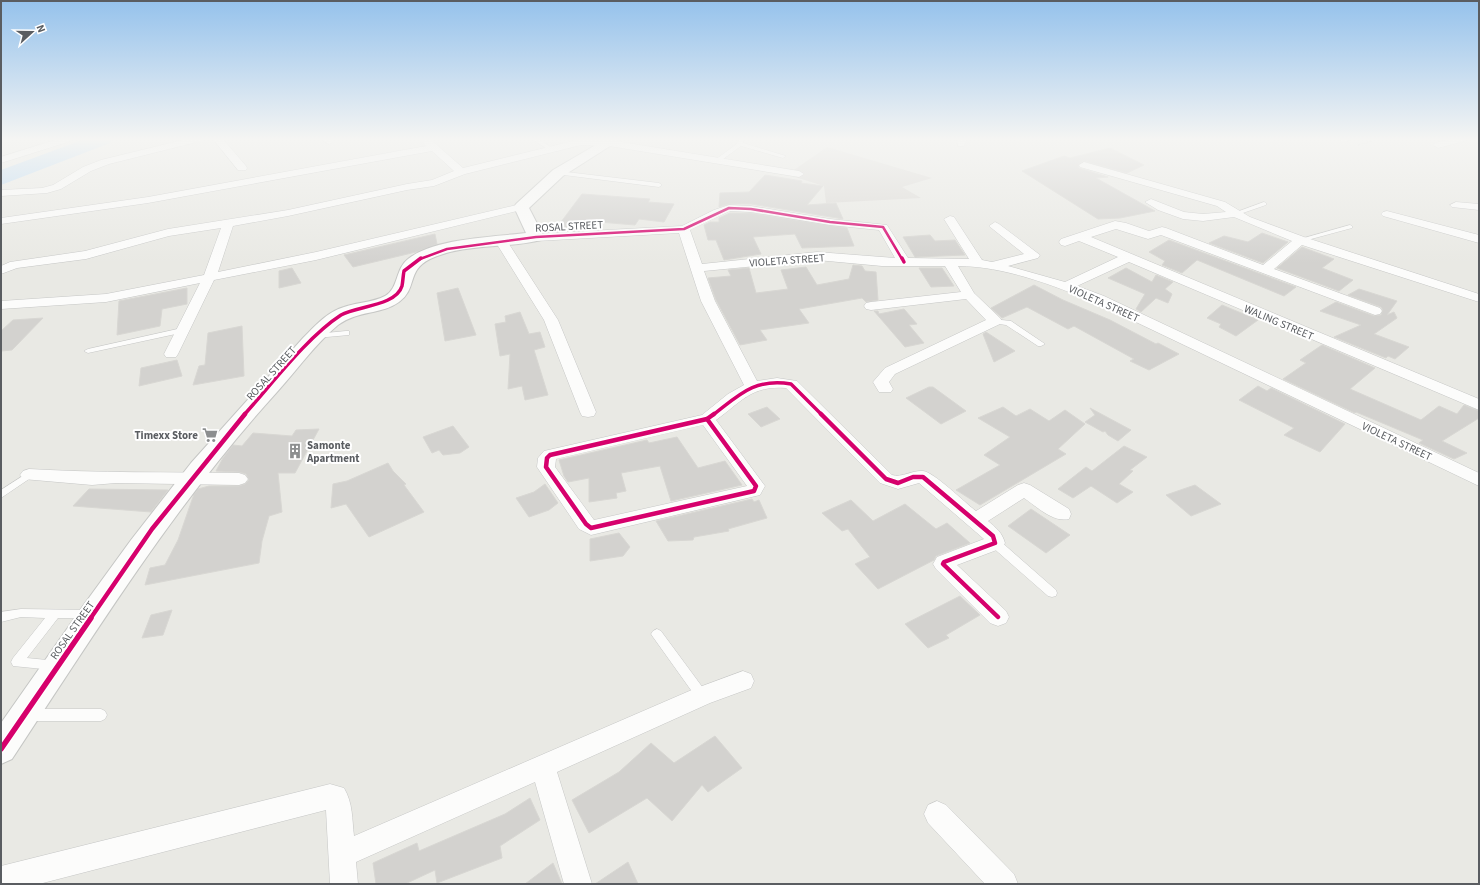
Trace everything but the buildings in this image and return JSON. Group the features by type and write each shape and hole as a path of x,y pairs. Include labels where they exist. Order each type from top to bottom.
{"street":[{"path":"1,193 43,191 57,187 68,180"},
{"path":"1,220 148,200 256,180"},
{"path":"1,270 14,265 86,255 162,234 288,213 407,187 434,183 441,180"},
{"path":"3,306 106,298 316,256 521,207 550,180"},
{"path":"1140,180 1221,204 1262,226 1300,240 1479,298"},
{"path":"1151,202 1173,214 1189,217 1212,218 1237,213"},
{"path":"1456,205 1479,207"},
{"path":"521,207 536,237"},
{"path":"752,388 708,301 684,229 729,208 751,209 830,222 883,227 904,262"},
{"path":"1386,214 1479,239"},
{"path":"950,219 978,263"},
{"path":"171,354 209,278 228,224"},
{"path":"1065,242 1118,225 1148,235 1162,231 1375,311"},
{"path":"994,266 1034,255 995,226"},
{"name":"ROSAL STREET","path":"1,749 152,529 190,480 234,426 316,336 334,320 347,312 386,301 398,295 402,287 404,271 414,262 425,256 447,249 536,237 684,229"},
{"name":"WALING STREET","path":"1080,237 1479,405"},
{"path":"1266,269 1300,240"},
{"path":"501,241 552,320 588,412"},
{"name":"VIOLETA STREET","path":"697,268 816,256 904,262 948,261 978,263 1027,274 1066,286 1142,319 1479,480"},
{"path":"1066,286 1128,258"},
{"path":"885,389 881,382 890,371 995,320 969,295 948,261"},
{"path":"871,306 969,295"},
{"path":"707,419 756,486 754,491 591,528 586,524 546,467 547,458 550,455 707,419 718,412 734,397 752,388 776,382 791,384 886,479 898,483 913,477 923,477 976,520 993,536 994,543 944,562 943,564 998,617"},
{"path":"29,475 92,480 116,477 190,480 239,479"},
{"path":"976,520 1024,489 1062,514"},
{"path":"341,855 702,696 743,681"},
{"path":"542,766 578,884"},
{"path":"1,880 330,796 335,797 338,802 344,884"},
{"path":"937,814 1004,884"}],"lane":[{"path":"620,180 660,185"},
{"path":"1237,213 1264,204"},
{"path":"1300,240 1350,227"},
{"path":"995,320 1008,323 1041,344"},
{"path":"88,351 182,330"},
{"path":"316,336 346,333"},
{"path":"1,496 29,475"},
{"path":"994,543 1052,593"},
{"path":"1,617 21,613 94,614"},
{"path":"55,613 17,662 58,666"},
{"path":"657,634 702,696"},
{"path":"25,715 101,715"}],"shaded area":[{"path":"806,180 924,180 902,187 921,198 826,203 824,186"}],"cycle path":[{"path":"1,749 152,529 234,426 315,336 334,320 347,312 387,301 397,295 402,287 404,271 414,262 425,256 447,249 536,237 684,229 729,208 751,209 830,222 883,227 904,262"},
{"path":"707,419 756,486 754,491 591,528 586,524 546,467 547,458 550,455 707,419 734,397 746,390 769,383 791,384 886,479 898,483 913,477 923,477 993,536 995,543 944,562 943,564 998,617"}],"place":[{"name":"Timexx Store","path":"210,435"},
{"name":"Samonte Apartment","path":"295,451"}]}
